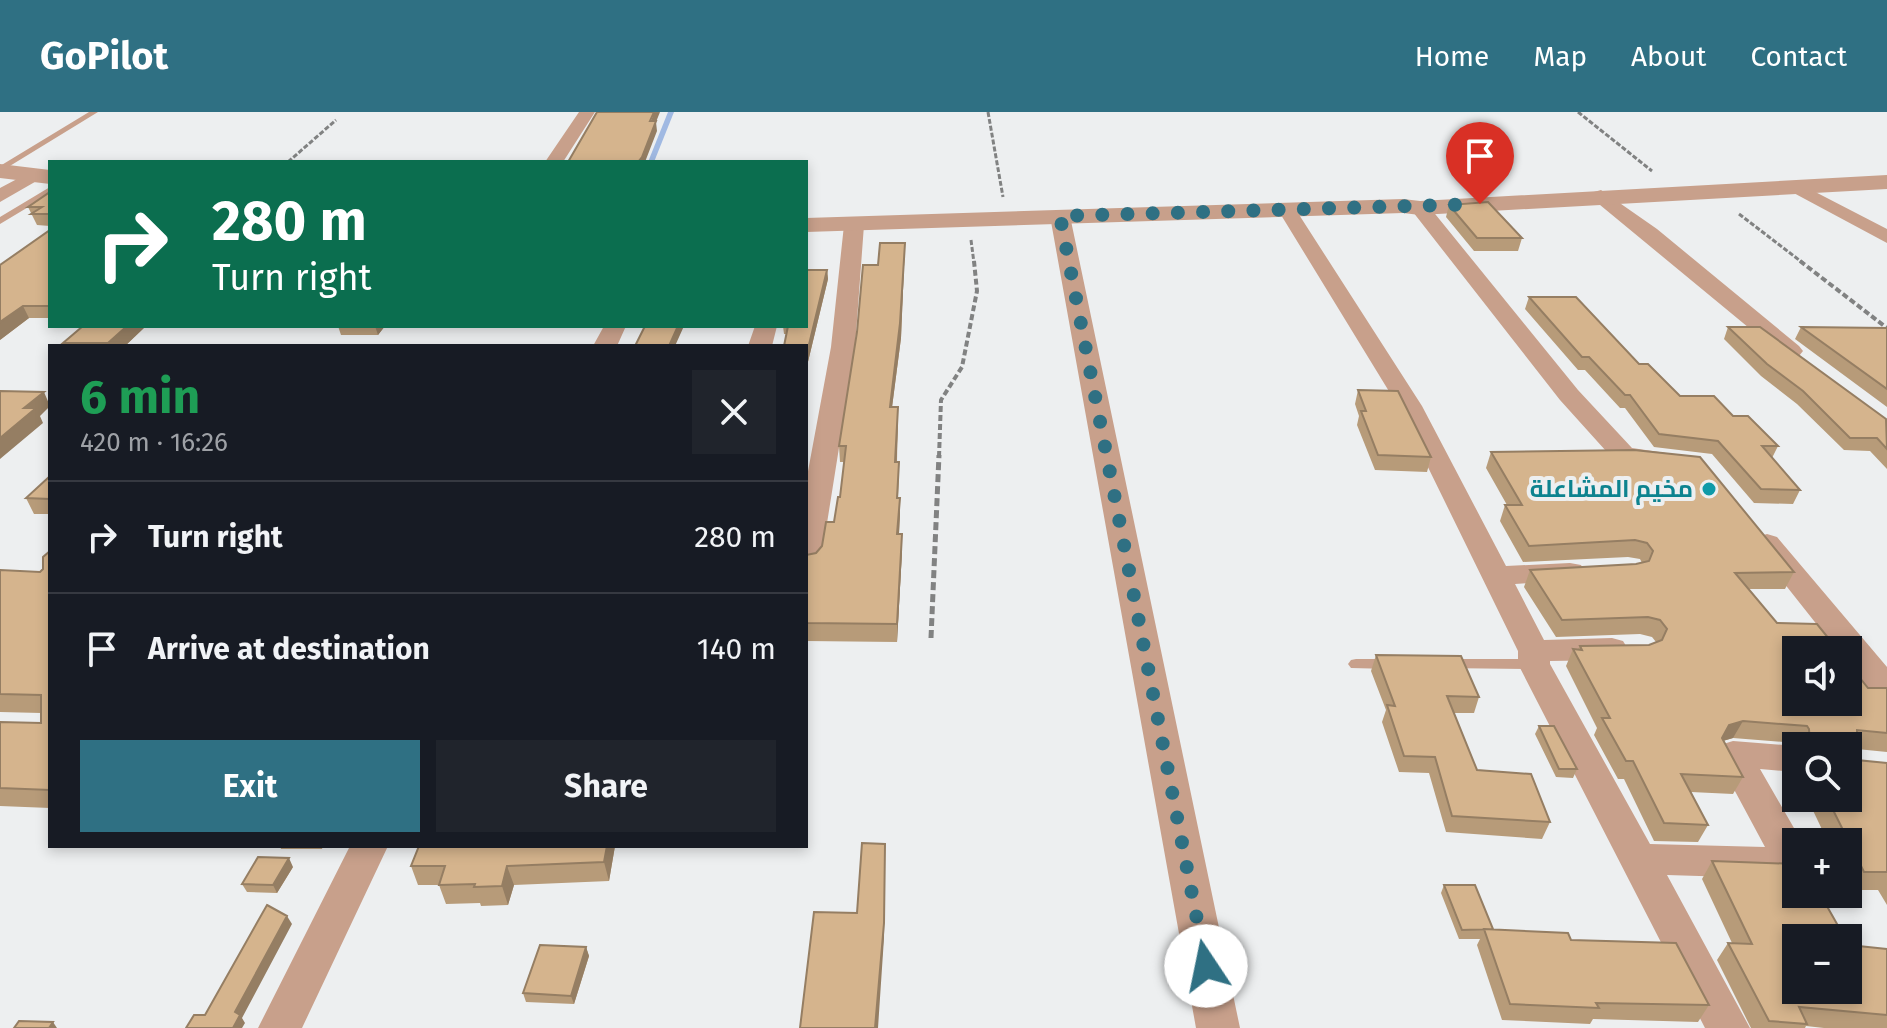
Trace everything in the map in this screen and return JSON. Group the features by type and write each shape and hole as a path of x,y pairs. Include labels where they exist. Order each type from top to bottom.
{"street":[{"path":"555,160 587,112"},
{"path":"0,170 45,180"},
{"path":"0,196 45,180"},
{"path":"808,225 1403,206 1420,208 1887,182"},
{"path":"1796,187 1887,237"},
{"path":"1601,196 1646,228 1747,318 1811,366"},
{"path":"1420,208 1569,395 1624,455 1688,462"},
{"path":"1287,210 1410,406 1534,657 1728,1028"},
{"path":"1060,216 1218,1028"},
{"path":"808,549 843,347 854,225"},
{"path":"1750,521 1887,689"},
{"path":"1496,576 1599,571"},
{"path":"1534,657 1640,648"},
{"path":"1639,859 1794,864 1733,754 1782,758"},
{"path":"280,1028 368,848"}],"lane":[{"path":"0,170 94,112"},
{"path":"0,221 45,180"},
{"path":"1356,664 1420,664 1534,657"}],"path":[{"path":"988,112 1007,218"},
{"path":"1578,112 1677,193"},
{"path":"290,160 336,120"},
{"path":"1709,191 1887,328"},
{"path":"931,638 941,400 962,367 977,291 969,220"}],"building":[{"path":"597,112 654,112 650,121 656,121 640,160 569,160"},
{"path":"48,193 48,214 31,214 42,207 28,207"},
{"path":"1488,202 1522,238 1477,238 1449,205"},
{"path":"48,231 48,306 23,306 0,322 0,265"},
{"path":"880,243 905,243 890,407 898,407 895,462 899,462 897,498 900,498 897,534 902,534 897,624 808,623 808,555 816,553 822,546 826,522 834,522 840,497 846,446 839,446 857,332 863,265 878,265"},
{"path":"808,270 827,270 808,349 808,344 784,344 788,328 808,328"},
{"path":"1529,297 1576,297 1639,364 1648,364 1680,396 1714,396 1733,416 1748,416 1778,446 1762,446 1800,490 1761,489 1718,441 1659,434 1630,395 1625,395 1589,357 1582,357"},
{"path":"1728,327 1760,327 1886,419 1887,449 1877,438 1850,438 1803,391 1767,364"},
{"path":"1801,327 1887,328 1887,389"},
{"path":"81,328 125,328 108,343 63,343"},
{"path":"644,328 677,328 670,344 636,344"},
{"path":"1358,390 1398,391 1431,457 1378,455 1361,411 1366,411"},
{"path":"0,391 44,392 24,408 36,408 0,438"},
{"path":"1634,450 1700,457 1794,572 1735,573 1777,623 1817,624 1827,636 1782,636 1782,716 1862,716 1862,680 1868,688 1887,688 1887,733 1857,730 1809,732 1807,726 1743,721 1729,725 1722,738 1743,777 1681,774 1708,825 1664,823 1633,761 1626,761 1602,718 1610,718 1573,649 1582,650 1580,646 1649,645 1662,640 1667,629 1660,620 1648,617 1562,620 1530,570 1636,564 1649,561 1653,551 1647,543 1635,540 1529,546 1505,505 1522,505 1491,452"},
{"path":"48,478 48,499 26,498"},
{"path":"48,553 48,790 0,788 0,722 41,723 41,695 0,694 0,570 40,572 43,557"},
{"path":"1376,655 1461,656 1479,697 1447,696 1477,770 1531,774 1550,822 1452,816 1435,757 1404,756 1387,705 1395,706"},
{"path":"1539,726 1554,726 1577,769 1559,769"},
{"path":"1862,760 1887,763 1887,872 1864,872 1862,828 1842,828 1834,812 1862,812"},
{"path":"862,843 885,844 884,923 875,1028 800,1028 814,912 857,913"},
{"path":"418,848 607,848 604,862 507,866 502,886 439,885 445,866 411,866"},
{"path":"258,857 289,858 273,885 242,884"},
{"path":"1712,861 1782,864 1782,908 1828,908 1837,924 1782,924 1782,1004 1862,1004 1862,946 1887,949 1887,1015 1799,1007 1807,1024 1769,1021 1728,943 1752,944"},
{"path":"1444,885 1475,885 1493,929 1462,930"},
{"path":"267,905 287,916 235,1012 240,1015 233,1028 186,1028 194,1015 205,1015"},
{"path":"1484,929 1568,933 1571,940 1676,943 1709,1005 1596,1003 1599,1008 1510,1004"},
{"path":"540,945 586,947 571,996 523,993"},
{"path":"19,1021 53,1022 49,1028 14,1028"}],"waterway":[{"path":"652,160 671,112"}],"place":[{"name":"مخيم المشاعلة","path":"1709,489"}],"route":[{"path":"1206,966 1060,216 1480,204"}]}
